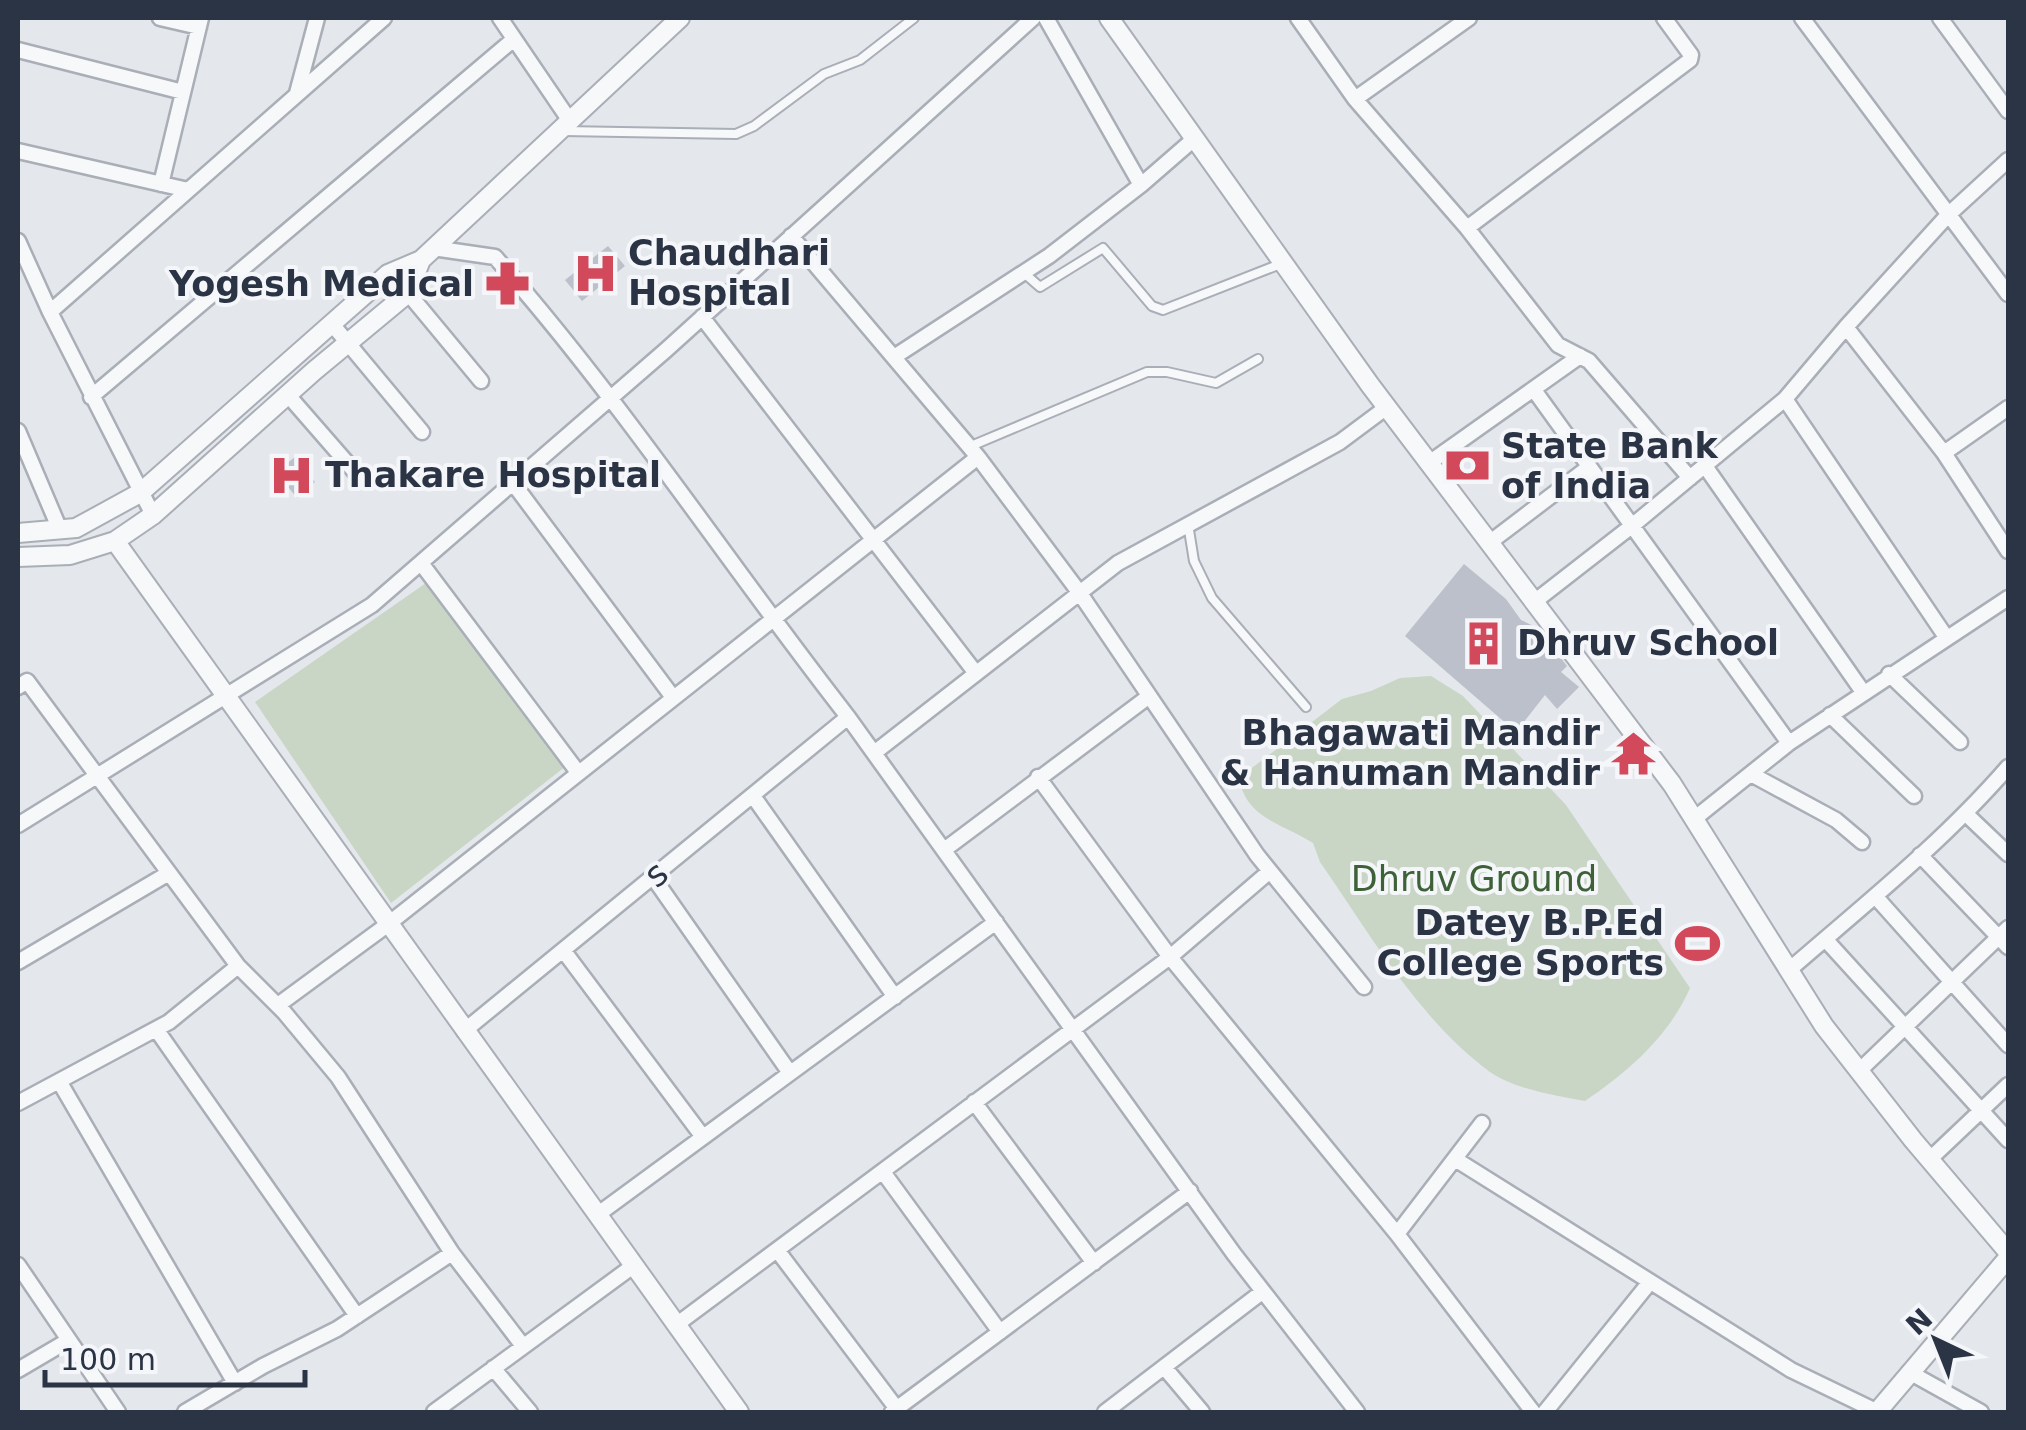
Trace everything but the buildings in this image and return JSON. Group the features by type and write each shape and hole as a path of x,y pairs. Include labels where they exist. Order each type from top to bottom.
{"street":[{"path":"160,18 200,22 161,184"},
{"path":"297,93 317,18"},
{"path":"50,312 384,18"},
{"path":"500,18 565,126"},
{"path":"18,532 86,524 140,492 388,274 427,254 680,18"},
{"path":"18,825 372,605 702,318 1033,18"},
{"path":"1046,18 1141,186"},
{"path":"1111,18 1387,408 1672,784 1824,1026 2008,1255 1877,1412 1791,1370 1454,1158"},
{"path":"1298,18 1355,99 1466,228 1558,345 1589,362 1690,478"},
{"path":"1355,99 1469,18"},
{"path":"1466,228 1690,60 1691,55 1664,18"},
{"path":"1802,18 2008,294"},
{"path":"1940,18 2008,111"},
{"path":"91,396 514,38"},
{"path":"18,50 183,92"},
{"path":"894,358 1024,273 1141,186 1194,139"},
{"path":"18,150 188,190"},
{"path":"1534,602 1785,400 1846,326 1948,215 2008,160"},
{"path":"791,236 973,452 1079,592 1270,870 1364,987"},
{"path":"18,241 91,396 153,514"},
{"path":"18,557 70,555 115,541 153,514 408,293 427,254"},
{"path":"427,254 496,257 611,398 848,717 1262,1292 1358,1412"},
{"path":"408,293 481,381"},
{"path":"702,318 975,672"},
{"path":"332,324 422,432"},
{"path":"1846,326 1944,454 2008,551"},
{"path":"1429,462 1580,356"},
{"path":"1534,390 1789,743"},
{"path":"287,394 356,472"},
{"path":"1785,400 1946,637"},
{"path":"874,753 1118,563 1340,442 1387,408"},
{"path":"1944,454 2008,408"},
{"path":"18,431 60,530"},
{"path":"278,1005 388,925 672,696 873,542 973,452"},
{"path":"1705,466 1863,692"},
{"path":"1489,543 1589,467"},
{"path":"513,483 672,696"},
{"path":"115,541 738,1412"},
{"path":"420,563 577,772"},
{"path":"1694,820 1789,743 2008,598"},
{"path":"1890,674 1960,742"},
{"path":"18,687 27,682 238,966 278,1005 338,1077 452,1253 523,1346"},
{"path":"944,850 1148,697"},
{"path":"1830,715 1914,796"},
{"name":"s","path":"464,1031 848,717"},
{"path":"1789,970 1920,856 2008,766"},
{"path":"1751,774 1836,820 1862,842"},
{"path":"1038,777 1170,957 1397,1234 1533,1412"},
{"path":"753,796 894,997"},
{"path":"1965,813 2008,854"},
{"path":"1859,1071 2005,937 1920,856"},
{"path":"676,1325 1170,957 1270,870"},
{"path":"18,962 169,873"},
{"path":"653,877 790,1074"},
{"path":"1875,896 2008,1044"},
{"path":"596,1215 996,922"},
{"path":"1825,939 2008,1140"},
{"path":"563,950 703,1137"},
{"path":"18,1102 169,1022 238,966"},
{"path":"156,1029 358,1316"},
{"path":"59,1081 235,1383"},
{"path":"1930,1159 2008,1085"},
{"path":"974,1102 1094,1262"},
{"path":"1397,1234 1482,1123"},
{"path":"883,1172 1000,1332"},
{"path":"778,1250 894,1411 1190,1192"},
{"path":"185,1412 358,1316 452,1253"},
{"path":"18,1265 118,1412"},
{"path":"434,1412 633,1266"},
{"path":"1545,1412 1650,1282"},
{"path":"1106,1412 1262,1292"},
{"path":"18,1370 69,1340"},
{"path":"1164,1367 1202,1412"},
{"path":"493,1368 530,1412"},
{"path":"1908,1372 1981,1412"}],"lane":[{"path":"565,126 736,134 754,126 824,74 860,60 914,18"},
{"path":"1024,273 1040,287 1102,248 1152,306 1164,310 1282,263"},
{"path":"973,452 1147,372 1168,372 1216,383 1258,359"},
{"path":"1188,524 1194,561 1212,598 1306,707"}],"green space":[{"path":"426,583 566,766 391,903 255,702"},
{"name":"Dhruv Ground","path":"1431,676 1463,696 1566,805 1690,988 1671,1022 1646,1052 1585,1101 1511,1083 1464,1051 1397,974 1320,862 1313,843 1259,813 1244,795 1240,783 1248,771 1342,699 1400,678"}],"place":[{"name":"Chaudhari Hospital","path":"595,273"},
{"name":"Yogesh Medical","path":"507,284"},
{"name":"State Bank of India","path":"1468,466"},
{"name":"Thakare Hospital","path":"292,475"},
{"name":"Dhruv School","path":"1484,643"},
{"name":"Bhagawati Mandir & Hanuman Mandir","path":"1633,753"},
{"name":"Datey B.P.Ed College Sports","path":"1697,943"}]}
